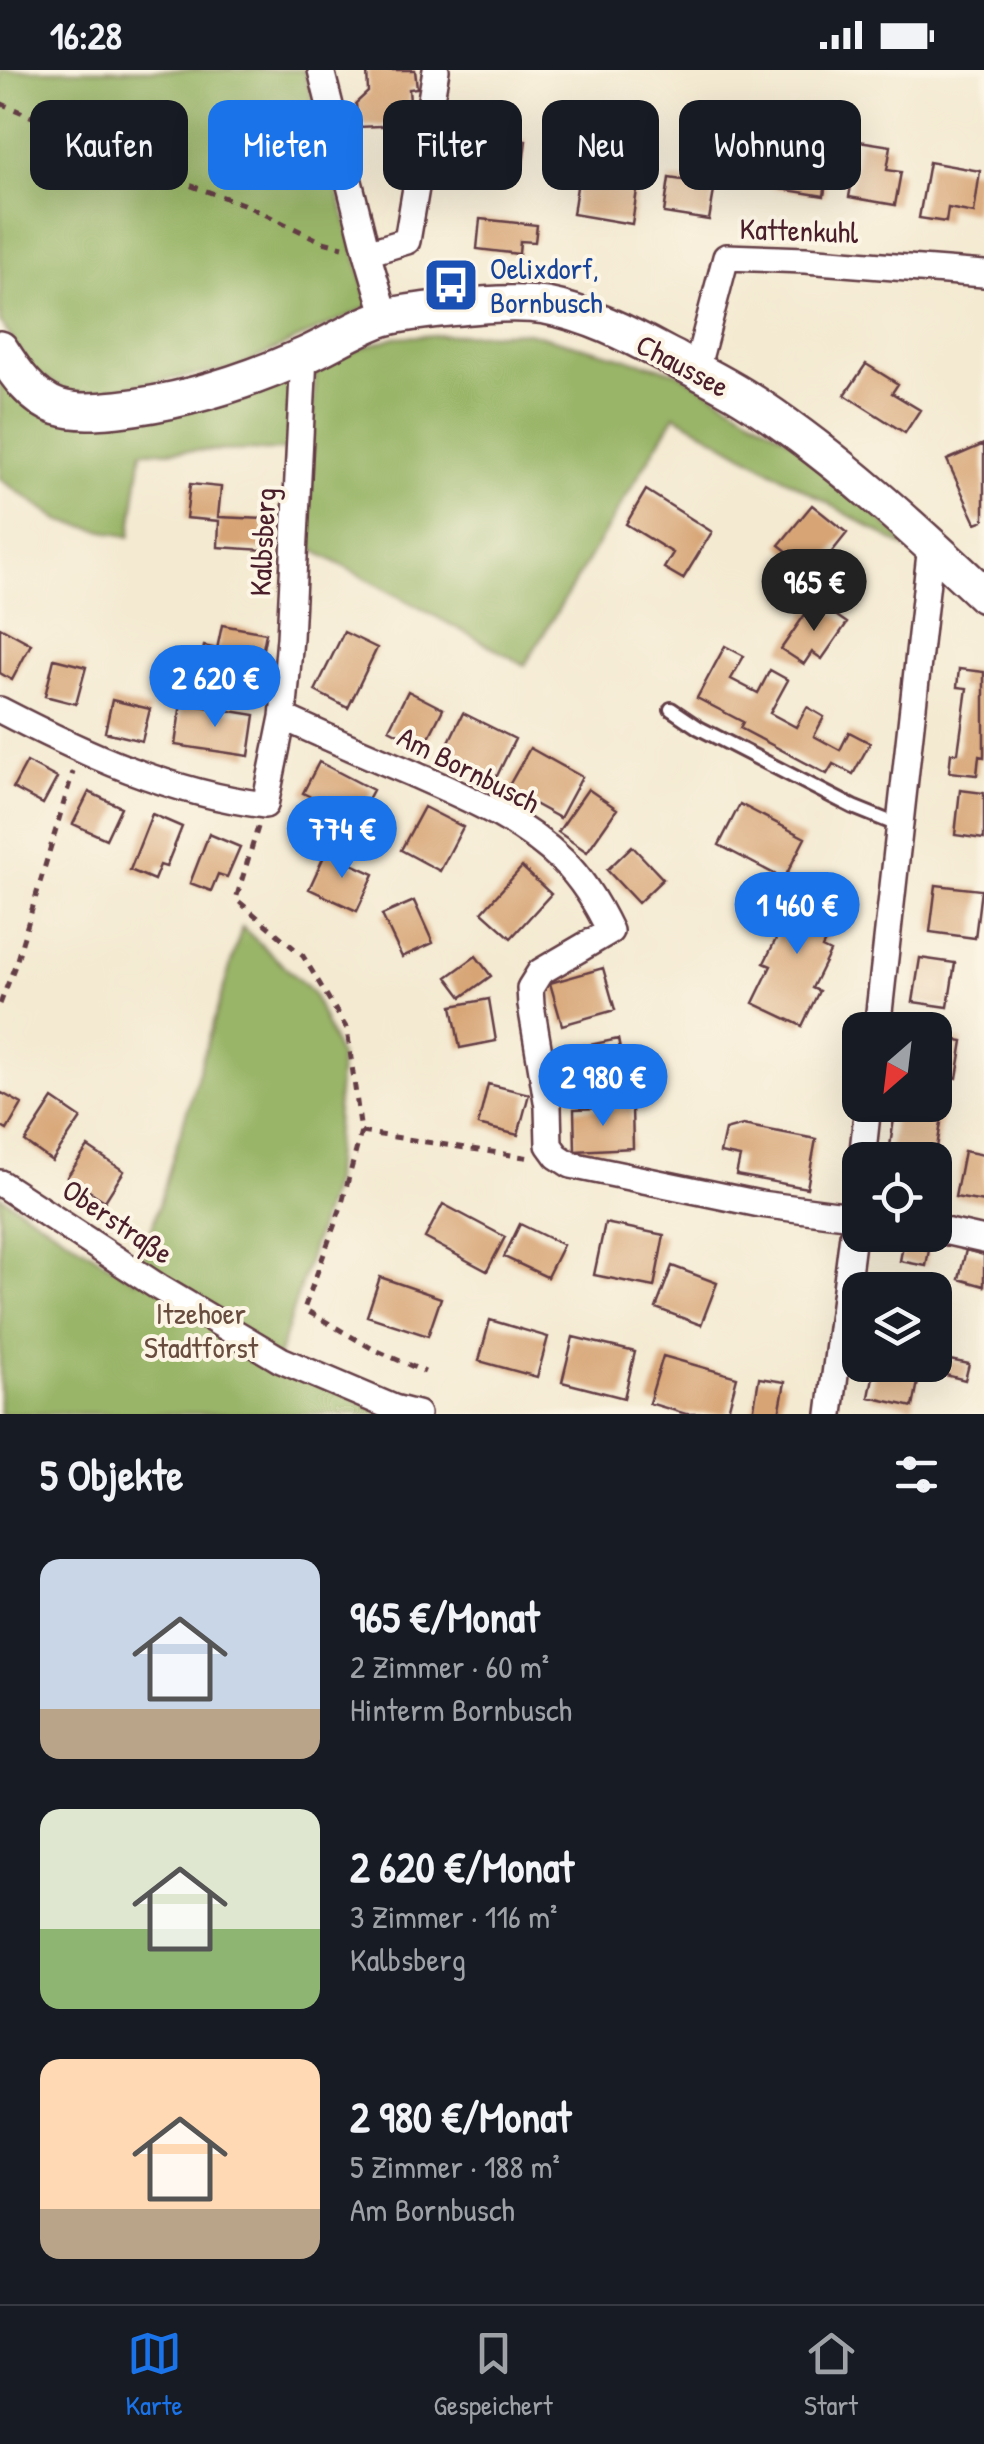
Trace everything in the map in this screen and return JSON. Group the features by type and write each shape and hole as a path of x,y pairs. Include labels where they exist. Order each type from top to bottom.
{"street":[{"path":"321,70 386,317"},
{"path":"368,253 407,241 436,70"},
{"name":"Kattenkuhl","path":"696,370 726,256 984,274"},
{"name":"Chaussee","path":"0,349 24,383 57,407 77,411 152,405 239,382 386,317 450,308 542,305 610,327 755,404 817,448 984,595"},
{"name":"Kalbsberg","path":"265,805 284,718 304,356"},
{"path":"879,1012 931,545"},
{"path":"0,710 114,765 188,790 265,805"},
{"name":"Am Bornbusch","path":"284,718 483,805 525,829 564,862 592,897 610,931 540,972 530,988 550,1145 557,1156 572,1164"},
{"path":"572,1164 760,1204 842,1214"},
{"name":"Oberstraße","path":"0,1183 160,1288 282,1360 417,1414"},
{"path":"952,1233 984,1240"},
{"path":"830,1414 853,1252"}],"lane":[{"path":"671,709 699,728 853,808 900,826"}],"path":[{"path":"0,103 189,185 243,204 323,242 368,253"},
{"path":"0,1004 16,963 79,750"},
{"path":"265,805 236,899 303,956 348,1029 361,1132 341,1207 304,1310 373,1349 425,1372"},
{"path":"361,1132 572,1164"}],"green space":[{"path":"0,70 304,70 312,100 208,100 208,190 338,190 370,306 233,369 74,395 33,371 0,321"},
{"path":"527,332 677,372 809,451 918,555 675,415 525,665 306,546 316,363 395,337"},
{"path":"0,366 41,411 295,369 291,450 142,451 130,537 61,521 0,479"},
{"name":"Itzehoer Stadtforst","path":"242,927 313,993 340,1058 333,1182 276,1364 387,1414 0,1414 0,1196 136,1281"}],"building":[{"path":"367,70 415,70 417,88 409,89 410,100 383,100 383,126 363,127 363,100 359,100 368,92"},
{"path":"522,139 526,140 522,166"},
{"path":"861,141 891,146 887,170 901,172 895,205 849,197 850,190 861,190"},
{"path":"929,162 980,171 974,213 948,208 946,222 919,218"},
{"path":"669,178 679,180 679,190 714,190 709,220 664,213"},
{"path":"577,190 637,190 632,224 573,214"},
{"path":"787,190 825,190 824,196"},
{"path":"480,219 537,225 535,242 520,241 519,254 477,249"},
{"path":"866,364 898,384 892,393 920,410 905,433 845,395"},
{"path":"984,444 984,520 976,523 947,460"},
{"path":"190,484 221,487 218,517 264,519 263,550 218,547 219,521 186,518"},
{"path":"646,490 712,532 683,579 664,568 673,553 626,524"},
{"path":"812,505 847,533 815,573 779,545"},
{"path":"818,603 847,623 822,659 812,652 804,664 781,649 808,610 812,612"},
{"path":"222,625 266,633 261,659 251,657 248,671 215,664 211,684 197,681 204,646 217,649"},
{"path":"0,627 31,644 12,680 0,673"},
{"path":"344,632 377,648 348,708 315,691"},
{"path":"725,646 744,656 731,679 758,693 770,670 788,680 770,713 796,727 807,707 824,717 814,736 840,750 849,732 870,743 853,774 833,764 827,774 740,728 743,722 697,698"},
{"path":"54,659 86,667 76,704 45,696"},
{"path":"959,669 984,672 984,757 979,756 977,775 949,772 951,753 958,753 967,688 957,687"},
{"path":"408,691 443,709 424,747 389,729"},
{"path":"112,700 150,709 142,741 105,732"},
{"path":"181,703 255,715 249,756 175,745"},
{"path":"463,713 515,739 495,780 443,754"},
{"path":"530,748 582,777 560,818 507,789"},
{"path":"27,762 57,778 43,804 13,788"},
{"path":"319,762 373,790 357,820 303,793"},
{"path":"588,789 617,809 587,852 558,832"},
{"path":"960,790 984,793 984,839 955,835"},
{"path":"89,792 121,807 106,839 73,824"},
{"path":"740,804 805,838 784,879 719,845"},
{"path":"424,807 463,827 440,871 401,850"},
{"path":"152,814 182,827 166,867 160,865 154,880 130,870"},
{"path":"209,834 240,847 227,877 218,874 211,891 190,883"},
{"path":"632,846 663,879 638,903 607,870"},
{"path":"326,852 374,874 357,911 309,889"},
{"path":"522,867 551,894 511,938 482,912"},
{"path":"936,885 981,890 975,938 930,932"},
{"path":"791,888 840,912 822,948 830,952 812,988 819,991 802,1026 753,1003 771,966 764,963 782,927 774,923"},
{"path":"414,901 433,943 402,957 382,915"},
{"path":"476,956 491,976 462,997 447,977"},
{"path":"920,958 955,963 948,1007 913,1002"},
{"path":"603,968 615,1010 562,1025 550,983"},
{"path":"489,999 496,1041 460,1048 452,1006"},
{"path":"618,1039 626,1080 579,1089 571,1049"},
{"path":"952,1039 963,1041 957,1078 952,1077"},
{"path":"488,1084 529,1094 518,1135 478,1125"},
{"path":"0,1092 22,1104 7,1130 0,1126"},
{"path":"53,1099 81,1118 52,1161 25,1142"},
{"path":"632,1107 633,1148 575,1151 574,1109"},
{"path":"894,1122 941,1122 938,1142 891,1142"},
{"path":"743,1125 816,1139 807,1188 736,1175 740,1157 720,1153 725,1130"},
{"path":"88,1147 124,1171 105,1201 67,1177"},
{"path":"964,1151 984,1155 984,1202 955,1197"},
{"path":"443,1204 505,1237 487,1271 425,1238"},
{"path":"605,1223 664,1235 654,1287 594,1275"},
{"path":"520,1224 563,1245 547,1277 504,1257"},
{"path":"966,1250 984,1255 984,1286 959,1279"},
{"path":"902,1252 929,1252 926,1266 900,1261"},
{"path":"672,1266 717,1283 701,1325 656,1308"},
{"path":"380,1277 441,1298 428,1336 367,1316"},
{"path":"490,1320 548,1337 537,1377 479,1361"},
{"path":"573,1337 635,1352 624,1398 562,1382"},
{"path":"663,1356 737,1377 727,1414 686,1414 649,1403"},
{"path":"952,1360 969,1364 965,1380 952,1377"},
{"path":"759,1378 785,1382 779,1414 753,1414"},
{"path":"872,1382 918,1382 913,1407 869,1397"}],"place":[{"name":"Oelixdorf, Bornbusch","path":"451,285"}]}
